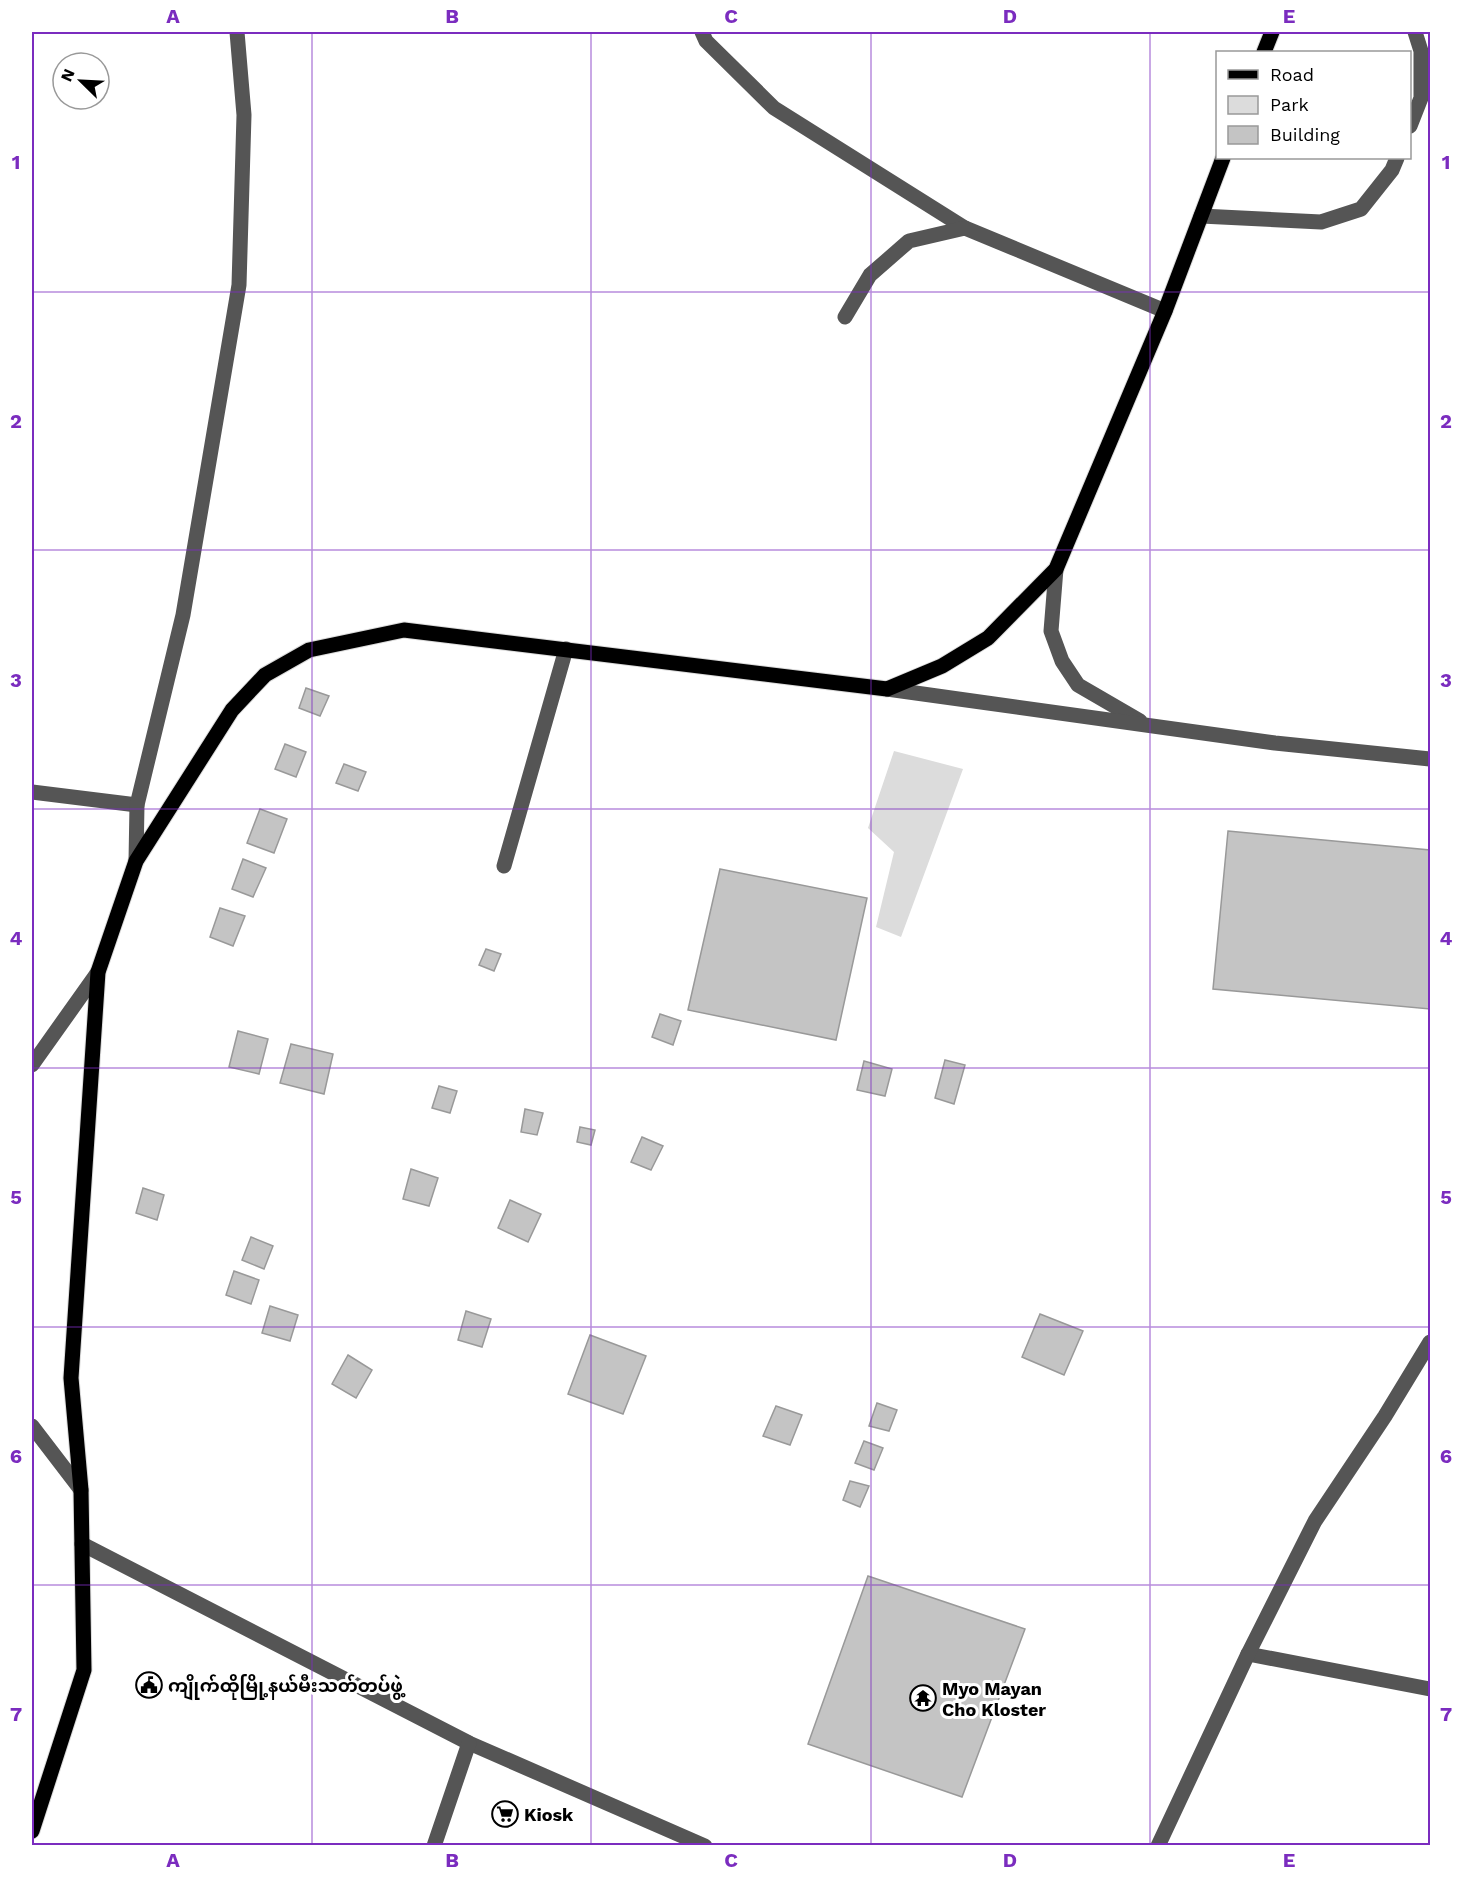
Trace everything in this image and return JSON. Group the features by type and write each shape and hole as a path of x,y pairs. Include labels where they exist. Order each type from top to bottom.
{"main road":[{"path":"1264,51 1272,32"},
{"path":"32,1831 84,1670 81,1490 71,1378 98,972 136,861 232,710 265,675 309,650 404,630 887,689 942,666 988,638 1056,569 1165,311 1223,159"}],"street":[{"path":"136,861 137,805 183,615 239,285 244,115 237,32"},
{"path":"702,32 706,42 774,108 965,228 1165,311"},
{"path":"1411,123 1421,98 1421,51 1415,32"},
{"path":"1201,216 1321,222 1361,209 1392,170 1397,159"},
{"path":"845,317 870,275 909,242 965,228"},
{"path":"1056,569 1051,631 1062,661 1078,685 1148,725"},
{"path":"504,866 566,649"},
{"path":"887,689 1275,743 1431,759"},
{"path":"32,792 137,805"},
{"path":"32,1065 98,972"},
{"path":"1158,1845 1248,1654 1315,1521 1431,1342"},
{"path":"32,1426 81,1490"},
{"path":"82,1544 469,1743 705,1845"},
{"path":"1248,1654 1431,1689"},
{"path":"434,1845 469,1743"}],"green space":[{"path":"894,751 963,769 901,937 876,927 894,852 868,828"}],"building":[{"path":"306,688 329,696 320,716 299,708"},
{"path":"285,744 306,752 296,777 275,769"},
{"path":"344,764 366,772 358,791 336,783"},
{"path":"260,809 287,819 274,853 247,843"},
{"path":"1228,831 1430,850 1430,1009 1213,989"},
{"path":"243,859 266,868 253,897 232,889"},
{"path":"720,869 867,898 836,1040 688,1010"},
{"path":"220,908 245,916 233,946 210,937"},
{"path":"486,949 501,954 494,971 479,965"},
{"path":"660,1014 681,1021 673,1045 652,1037"},
{"path":"238,1031 268,1039 259,1074 229,1067"},
{"path":"291,1044 333,1054 324,1094 280,1083"},
{"path":"945,1060 965,1065 954,1104 935,1098"},
{"path":"864,1061 892,1069 885,1096 857,1090"},
{"path":"439,1086 457,1091 450,1113 432,1108"},
{"path":"525,1109 543,1113 537,1135 521,1132"},
{"path":"580,1127 595,1130 591,1145 577,1142"},
{"path":"642,1137 663,1146 651,1170 631,1162"},
{"path":"411,1169 438,1178 429,1206 403,1199"},
{"path":"143,1188 164,1195 157,1220 136,1213"},
{"path":"510,1200 541,1214 528,1242 498,1228"},
{"path":"251,1237 273,1246 264,1269 242,1260"},
{"path":"234,1271 259,1280 251,1304 226,1295"},
{"path":"270,1306 298,1315 290,1341 262,1333"},
{"path":"466,1311 491,1319 482,1347 458,1340"},
{"path":"1040,1314 1083,1331 1064,1375 1022,1357"},
{"path":"590,1335 646,1356 623,1414 568,1394"},
{"path":"348,1355 372,1370 356,1398 332,1384"},
{"path":"877,1403 897,1410 889,1431 869,1426"},
{"path":"776,1406 802,1415 790,1445 763,1436"},
{"path":"864,1441 883,1448 874,1470 855,1463"},
{"path":"850,1481 869,1486 860,1507 843,1500"},
{"path":"868,1576 1025,1629 962,1797 808,1744"}],"place":[{"name":"ကျိုက်ထိုမြို့နယ်မီးသတ်တပ်ဖွဲ့","path":"149,1685"},
{"name":"Myo Mayan Cho Kloster","path":"923,1698"},
{"name":"Kiosk","path":"505,1814"}]}
